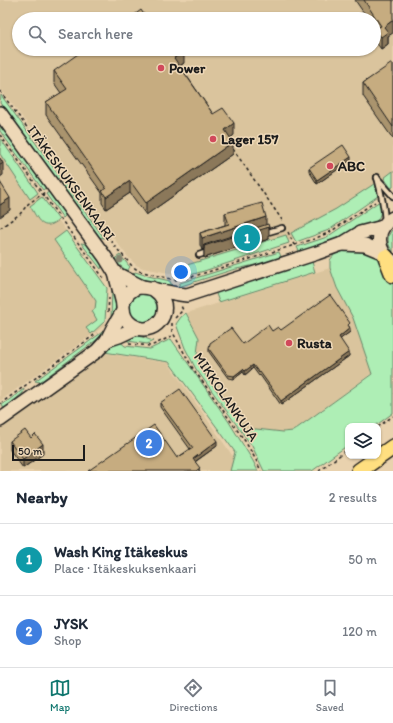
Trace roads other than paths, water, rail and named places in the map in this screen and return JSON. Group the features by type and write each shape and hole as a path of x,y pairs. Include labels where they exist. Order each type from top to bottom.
{"main road":[{"path":"387,257 393,275"},
{"path":"359,471 393,447"}],"street":[{"name":"ITÄKESKUKSENKAARI","path":"0,113 105,257 110,277 123,308"},
{"path":"110,277 147,288 177,294 187,294 317,253 342,244 360,233 387,223"},
{"path":"387,223 380,235 380,244 387,257"},
{"path":"342,244 365,245 387,257"},
{"path":"0,420 97,351 102,336 113,328 123,308 126,296 133,290 147,288 159,293 165,308 160,322 149,329 143,329 136,328 128,323 123,314 123,308"},
{"path":"163,316 187,294"},
{"path":"102,336 119,336 136,328"}],"lane":[{"path":"387,223 376,177 393,196"},
{"path":"260,235 284,227"},
{"path":"199,255 214,250"}],"place":[{"name":"Power","path":"161,68"},
{"name":"Lager 157","path":"213,139"},
{"name":"ABC","path":"330,166"},
{"name":"Wash King Itäkeskus","path":"247,238"},
{"name":"Rusta","path":"289,343"},
{"name":"JYSK","path":"149,443"}]}
